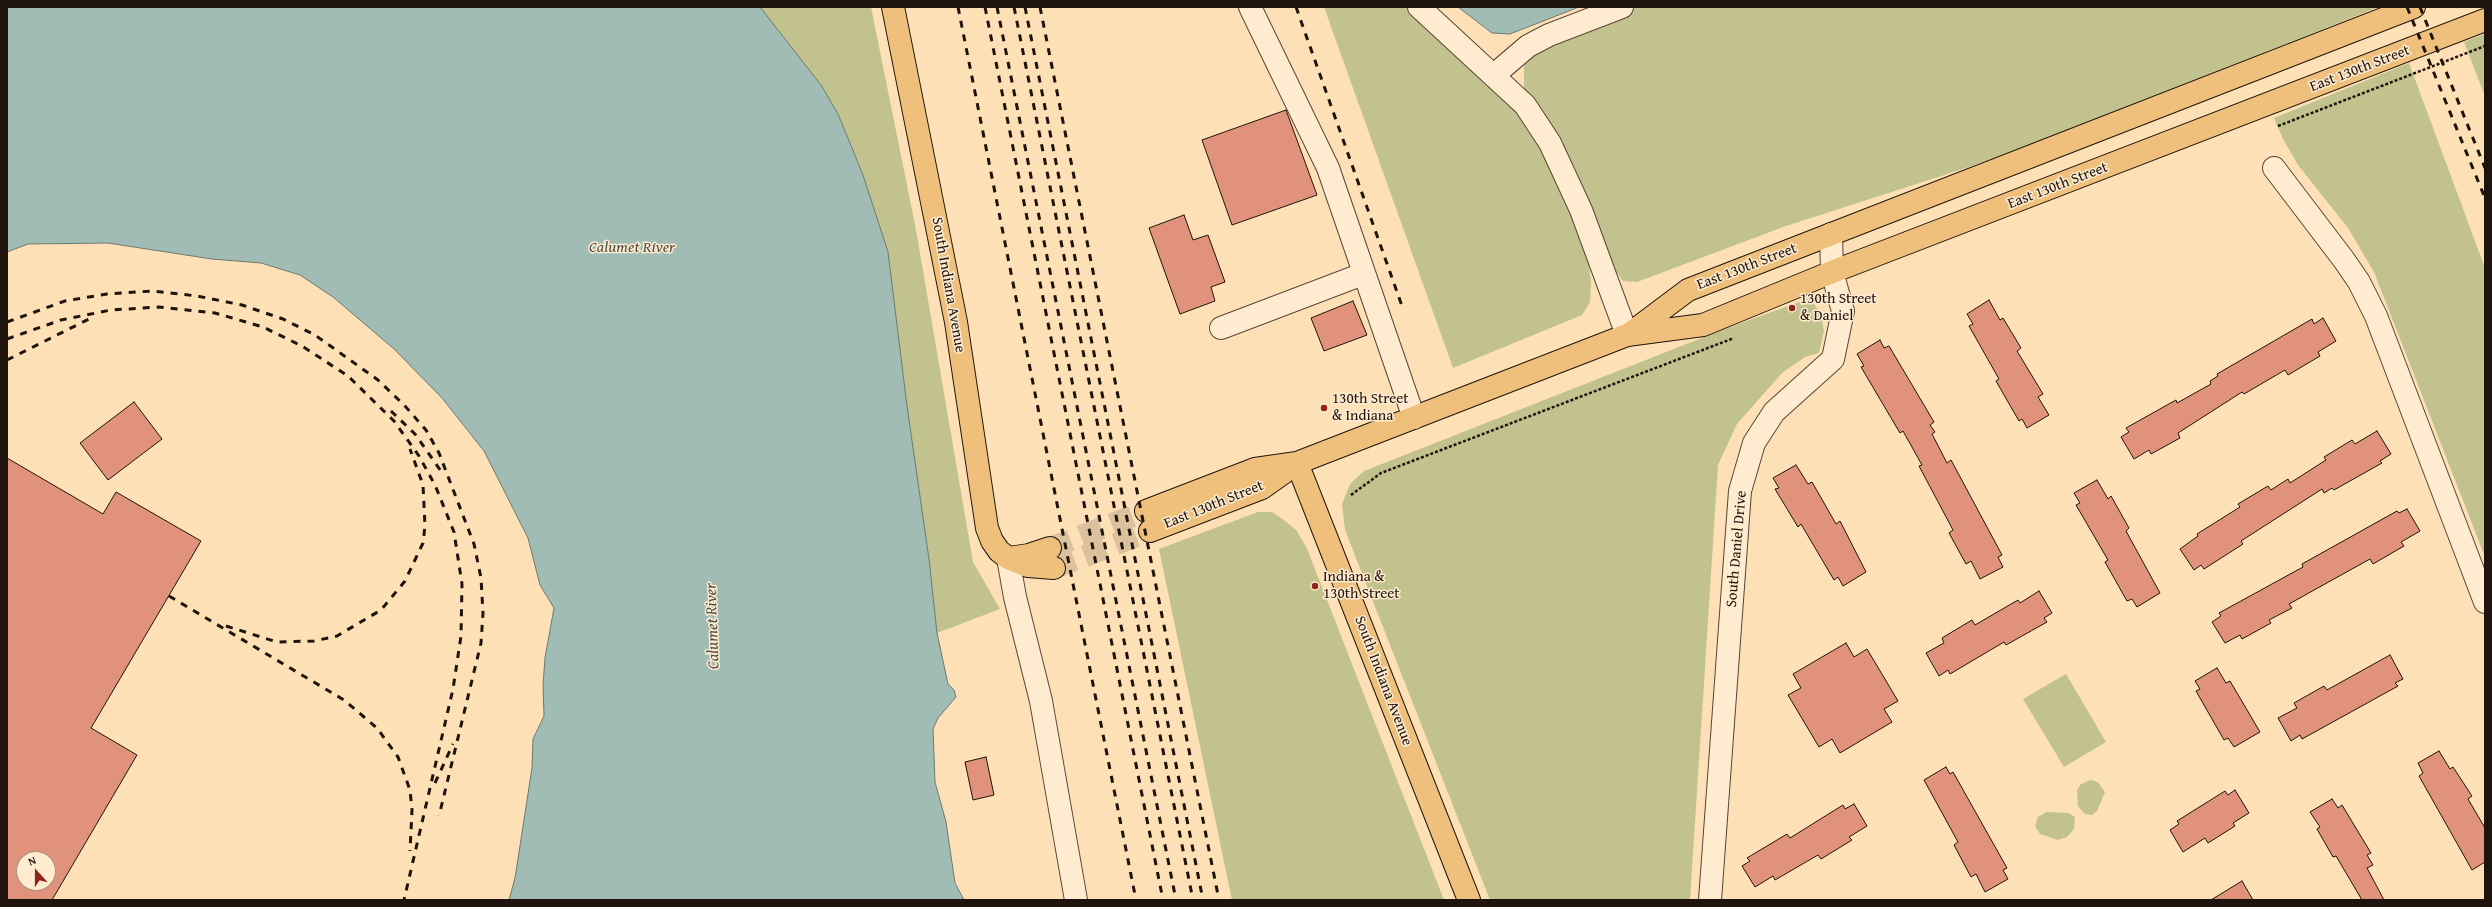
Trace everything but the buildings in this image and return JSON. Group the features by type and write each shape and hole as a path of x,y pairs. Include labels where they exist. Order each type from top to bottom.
{"main road":[{"name":"South Indiana Avenue","path":"893,7 956,322 987,528 992,541 999,551 1008,558"},
{"name":"East 130th Street","path":"1627,336 1688,290 2414,7"},
{"name":"East 130th Street","path":"1148,521 1262,488 1297,462 1627,336 1703,325 1832,272 2485,20"},
{"name":"South Indiana Avenue","path":"1297,462 1469,900"},
{"path":"1008,558 1028,566 1052,558"}],"street":[{"path":"1250,7 1328,168 1363,274 1414,418"},
{"path":"1419,7 1494,75 1525,106 1550,143 1581,210 1627,336"},
{"path":"1494,75 1528,46 1549,35 1622,7"},
{"path":"2274,168 2344,260 2359,282 2376,316 2485,602"},
{"name":"South Daniel Drive","path":"1710,900 1740,491 1754,443 1774,412 1833,358 1844,311 1832,272 1831,234"},
{"path":"1221,328 1363,274"},
{"path":"1008,558 1015,597 1041,701 1076,900"}],"path":[{"path":"2278,126 2485,46"},
{"path":"1351,495 1381,473 1734,338"}],"green space":[{"path":"760,7 871,7 916,230 973,562 1000,609 937,633 929,559 907,406 888,252 863,175 838,114 821,85"},
{"path":"1324,7 1406,7 1496,89 1527,124 1552,167 1587,251 1591,281 1590,302 1582,315 1453,368"},
{"path":"1638,7 2379,7 2034,143 1963,169 1786,226 1637,282 1623,281 1609,262 1575,168 1544,115 1524,90 1524,62 1541,43"},
{"path":"2485,34 2485,96 2464,42"},
{"path":"2409,63 2485,268 2485,557 2374,272 2348,228 2298,165 2283,139 2274,118"},
{"path":"1810,298 1821,314 1824,331 1819,353 1805,357 1782,373 1737,424 1718,465 1690,900 1490,900 1345,530 1342,504 1350,484 1364,471 1722,330"},
{"path":"1258,512 1272,512 1284,520 1296,530 1306,546 1444,900 1232,900 1159,549"},
{"path":"2066,674 2106,742 2064,767 2023,699"},
{"path":"2091,780 2098,782 2105,792 2097,811 2092,815 2085,814 2078,806 2077,790 2081,784"},
{"path":"2047,812 2069,813 2075,817 2074,829 2067,837 2058,840 2040,834 2035,826 2038,817"}],"water":[{"name":"Calumet River","path":"7,7 760,7 821,85 838,114 863,175 888,252 907,406 929,559 937,633 948,684 954,690 956,697 938,718 933,729 935,782 946,822 955,883 964,900 509,900 515,878 532,768 533,739 544,716 543,685 545,658 554,608 540,585 528,538 484,451 442,398 394,349 333,297 300,275 261,263 212,259 108,243 28,244 7,252"},
{"path":"1458,7 1579,7 1510,34 1492,33"}],"tunnel":[{"path":"1050,548 1146,511"},
{"path":"1054,568 1150,531"}],"railway":[{"path":"958,7 1136,900"},
{"path":"985,7 1163,900"},
{"path":"997,7 1176,900"},
{"path":"1014,7 1193,900"},
{"path":"1025,7 1203,900"},
{"path":"1040,7 1219,900"},
{"path":"1296,7 1402,306"},
{"path":"2407,7 2485,198"},
{"path":"2420,7 2485,168"},
{"path":"7,322 65,301 107,294 152,291 197,296 242,305 283,319 315,335 378,380 405,406 426,430 439,453 474,544 481,578 483,613 481,643 439,816"},
{"path":"7,339 61,320 111,310 159,307 215,313 263,327 302,346 348,376 394,421 419,456 435,485 454,532 462,584 461,636 453,689 404,900"},
{"path":"7,360 93,317"},
{"path":"391,411 415,434 443,474"},
{"path":"226,626 277,642 314,641 337,636 381,610 405,581 423,543 425,526 423,485 410,449"},
{"path":"169,596 344,700 377,728 398,757 410,790 412,810 410,851"},
{"path":"435,783 453,744"}],"place":[{"name":"130th Street & Daniel","path":"1792,308"},
{"name":"130th Street & Indiana","path":"1324,408"},
{"name":"Indiana & 130th Street","path":"1315,586"}]}
